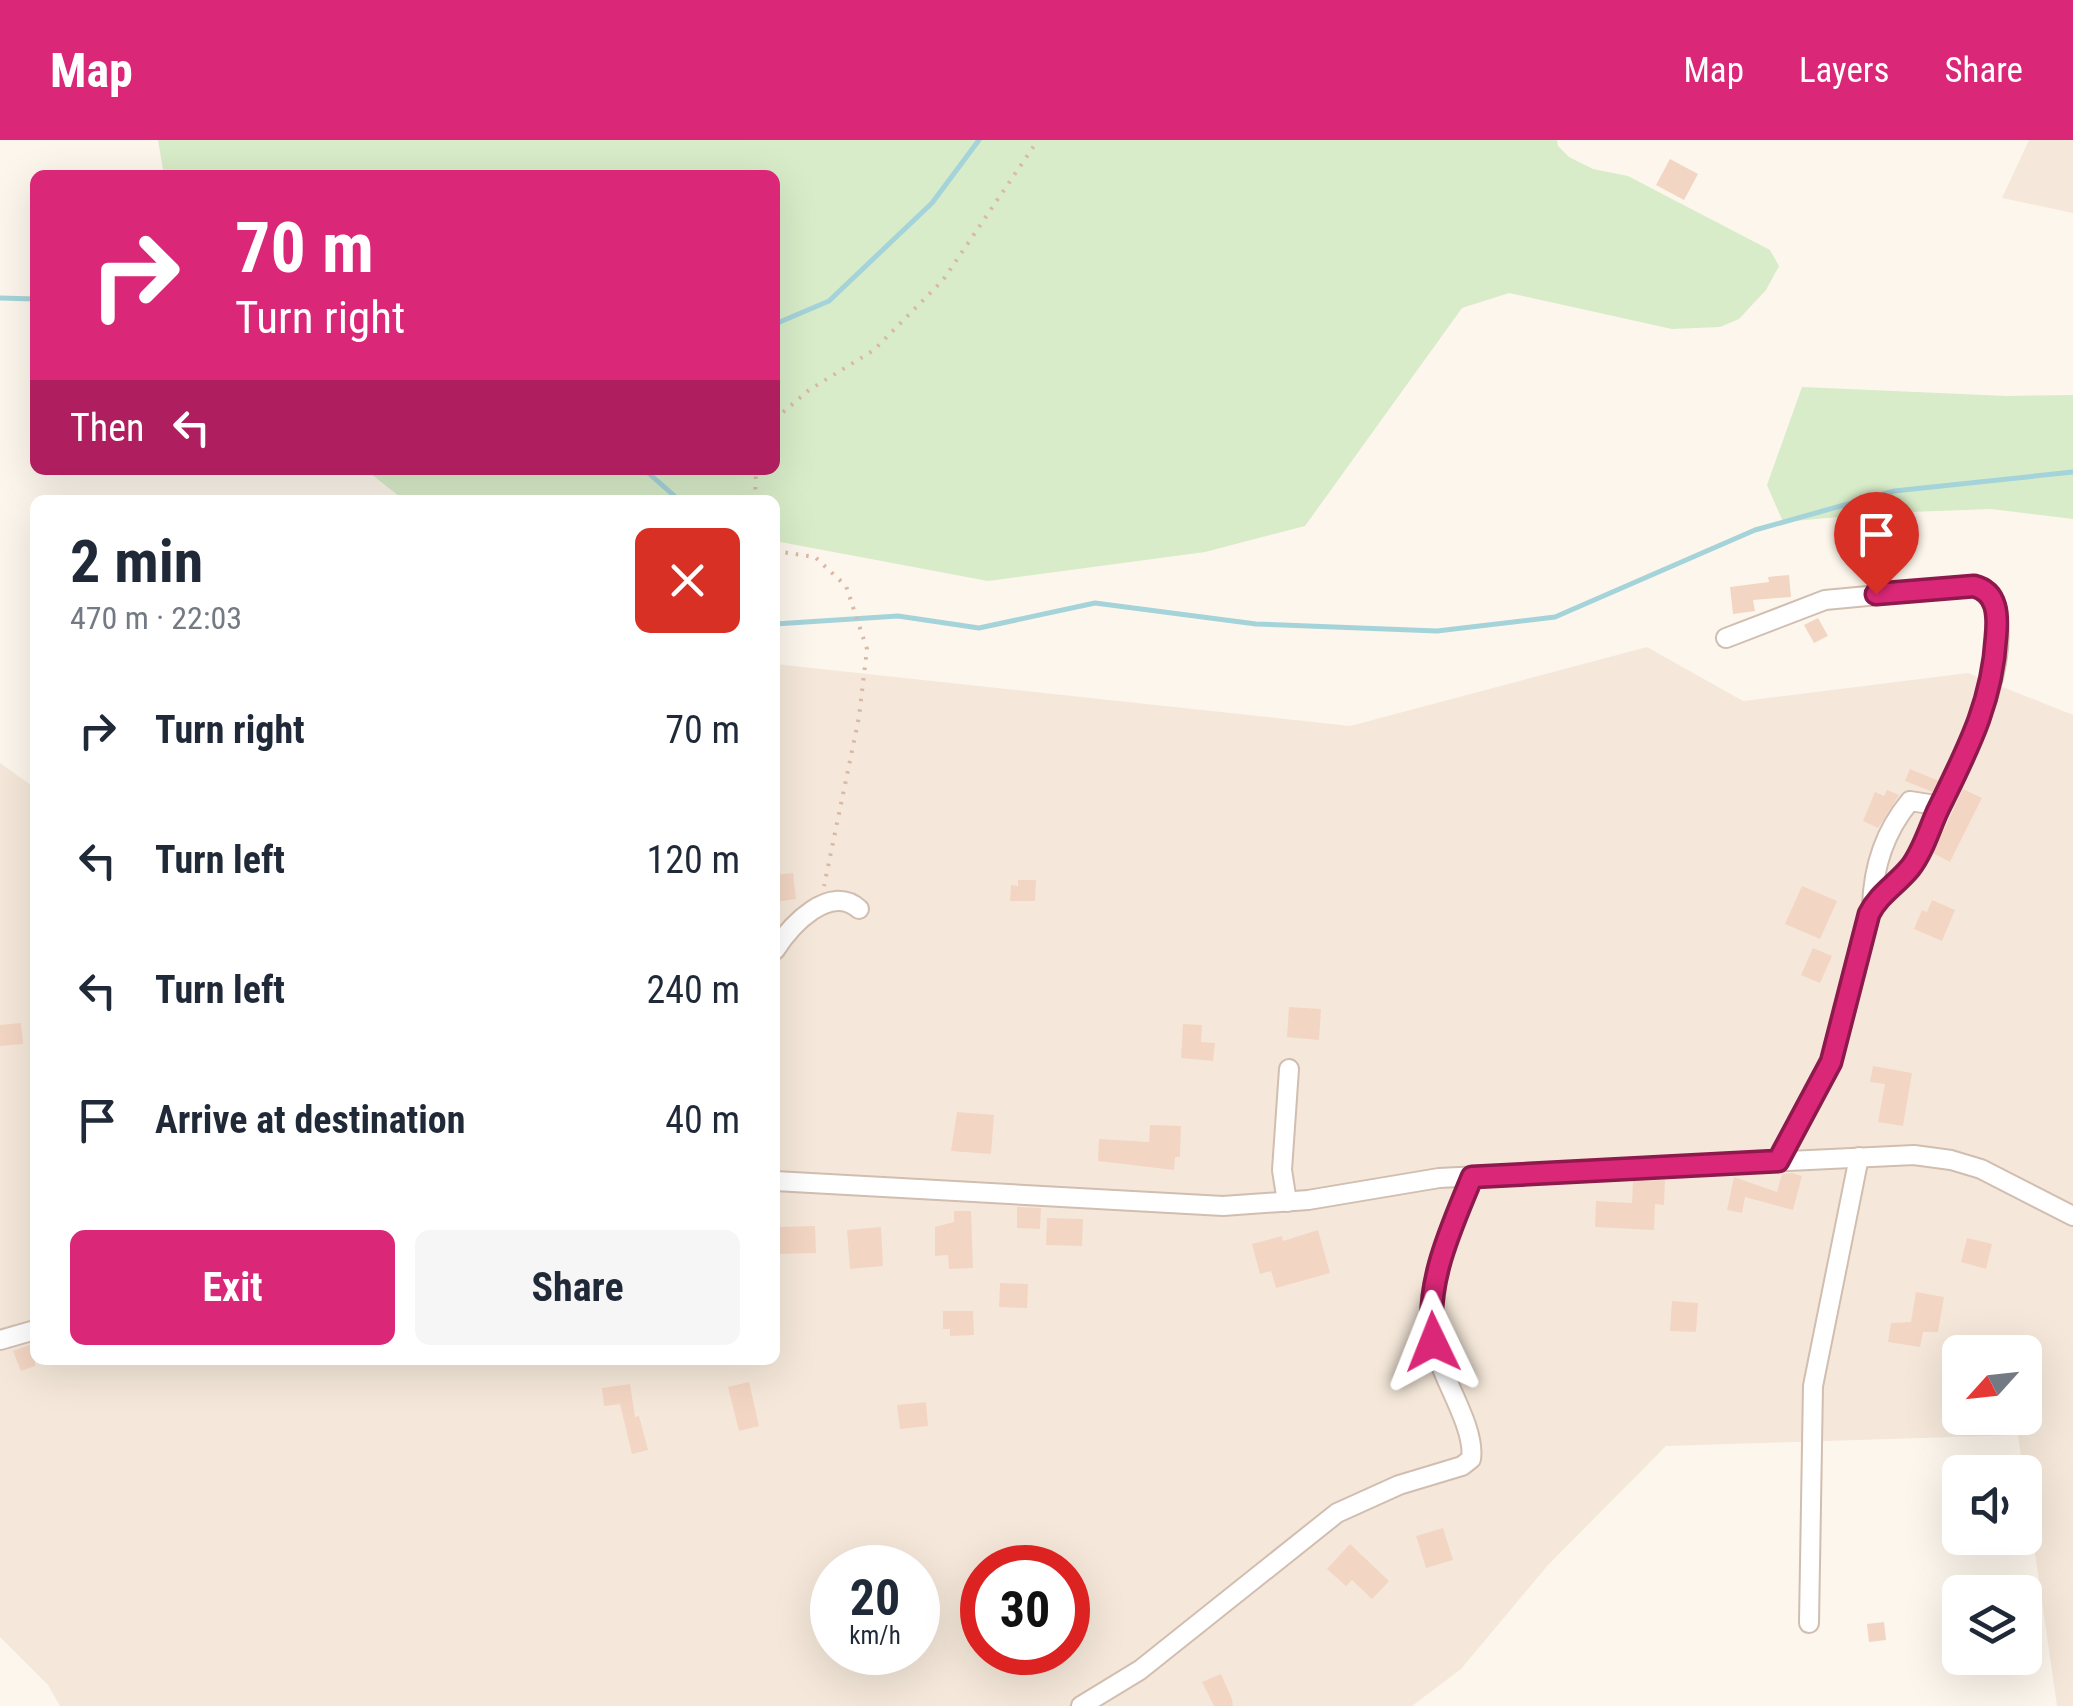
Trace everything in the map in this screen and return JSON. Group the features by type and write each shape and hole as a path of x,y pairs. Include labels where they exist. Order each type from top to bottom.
{"street":[{"path":"1726,638 1825,600 1974,586 1989,594 1998,617 1988,702 1910,868 1872,907"},
{"path":"1778,1161 1831,1062 1872,907 1874,874 1884,844 1910,801 1918,800 1938,812"},
{"path":"780,938 820,905 836,898 850,901 858,908"},
{"path":"1287,1202 1282,1170 1289,1068"},
{"path":"780,1181 1223,1206 1287,1202 1378,1186 1472,1177 1914,1155 1980,1169 2073,1216"},
{"path":"1809,1623 1813,1386 1859,1157"},
{"path":"1082,1706 1140,1670 1337,1513 1366,1498 1462,1466 1470,1459 1470,1439 1433,1342 1430,1318 1432,1285 1472,1177"},
{"path":"0,1340 30,1331"}],"path":[{"path":"780,415 809,390 874,350 943,280 1038,140"},
{"path":"780,552 815,557 846,586 867,649 859,717 820,905"}],"shaded area":[{"path":"2029,140 2073,140 2073,213 2002,198"},
{"path":"1647,647 1743,701 1968,673 2073,715 2073,1706 2057,1706 2042,1602 2042,1575 2038,1575 2035,1555 2042,1555 2042,1455 2021,1455 2018,1435 1666,1446 1548,1565 1461,1669 1412,1706 60,1706 48,1685 0,1637 0,763 30,784 30,1365 780,1365 780,665 1350,726"}],"green space":[{"path":"158,140 1557,140 1569,157 1593,169 1628,176 1770,250 1779,266 1766,290 1739,319 1720,327 1672,329 1509,293 1462,308 1305,526 1205,552 988,581 780,542 780,495 398,495 372,475 780,475 780,170 163,170"},
{"path":"1802,387 2073,395 2073,519 1991,509 1783,522 1767,485"}],"building":[{"path":"1670,159 1698,174 1684,200 1656,185"},
{"path":"1855,524 1857,547 1838,549 1836,526"},
{"path":"1899,528 1900,555 1887,556 1885,529"},
{"path":"1789,575 1791,597 1753,600 1755,611 1733,614 1730,587"},
{"path":"1818,618 1828,636 1814,643 1804,625"},
{"path":"1910,769 1939,781 1933,792 1905,781"},
{"path":"1963,789 1982,798 1950,862 1933,853"},
{"path":"1887,790 1899,795 1878,828 1863,821 1875,792 1884,796"},
{"path":"793,873 796,899 780,901 780,874"},
{"path":"1018,880 1036,880 1035,901 1010,901 1011,885 1018,886"},
{"path":"1802,886 1837,901 1820,939 1785,924"},
{"path":"1932,900 1955,910 1942,941 1914,929 1922,910 1927,912"},
{"path":"1813,948 1832,956 1820,983 1801,975"},
{"path":"1289,1007 1321,1009 1319,1040 1287,1037"},
{"path":"21,1023 23,1044 0,1046 0,1025"},
{"path":"1183,1024 1202,1025 1201,1042 1215,1043 1213,1061 1181,1058"},
{"path":"1873,1066 1912,1073 1903,1126 1878,1122 1885,1084 1870,1082"},
{"path":"957,1112 994,1115 991,1154 951,1151"},
{"path":"1150,1125 1181,1126 1180,1157 1175,1157 1174,1170 1098,1161 1099,1139 1149,1142"},
{"path":"1782,1174 1802,1176 1793,1210 1745,1197 1742,1213 1727,1210 1734,1177 1777,1192"},
{"path":"1665,1180 1664,1205 1655,1204 1654,1230 1595,1227 1596,1201 1632,1203 1633,1181"},
{"path":"1017,1207 1041,1208 1040,1229 1017,1228"},
{"path":"954,1211 971,1211 973,1268 949,1269 948,1255 935,1256 935,1227 954,1222"},
{"path":"1047,1218 1083,1219 1082,1246 1046,1245"},
{"path":"815,1226 816,1253 780,1254 780,1227"},
{"path":"881,1227 883,1266 850,1269 847,1230"},
{"path":"1318,1230 1330,1273 1276,1288 1271,1271 1260,1274 1252,1244 1282,1236 1283,1241"},
{"path":"1967,1238 1992,1244 1986,1269 1961,1262"},
{"path":"1000,1283 1028,1284 1027,1308 999,1307"},
{"path":"1916,1292 1944,1297 1938,1332 1923,1332 1920,1347 1888,1342 1891,1323 1911,1322"},
{"path":"1672,1301 1698,1303 1696,1332 1670,1331"},
{"path":"943,1311 973,1311 974,1335 950,1336 950,1329 943,1329"},
{"path":"30,1345 30,1365 35,1366 21,1371 13,1351"},
{"path":"749,1382 759,1426 739,1431 728,1387"},
{"path":"630,1384 635,1417 639,1416 648,1450 632,1454 620,1404 604,1406 602,1388"},
{"path":"926,1402 928,1426 900,1429 897,1405"},
{"path":"1443,1528 1453,1560 1426,1568 1416,1536"},
{"path":"1350,1544 1389,1581 1372,1599 1352,1580 1346,1586 1327,1569"},
{"path":"1884,1622 1886,1640 1869,1642 1867,1624"},
{"path":"1221,1674 1233,1706 1214,1706 1202,1682"}],"waterway":[{"path":"780,322 829,301 932,203 979,140"},
{"path":"0,298 30,299"},
{"path":"780,624 898,616 979,628 1095,603 1256,624 1437,631 1555,617 1755,530 1894,491 2073,472"},
{"path":"651,475 673,495"}],"route":[{"path":"1433,1342 1432,1285 1472,1177 1778,1161 1831,1062 1869,914 1877,899 1910,868 1925,840 1980,724 1994,672 1998,617 1989,594 1982,588 1876,594"}]}
